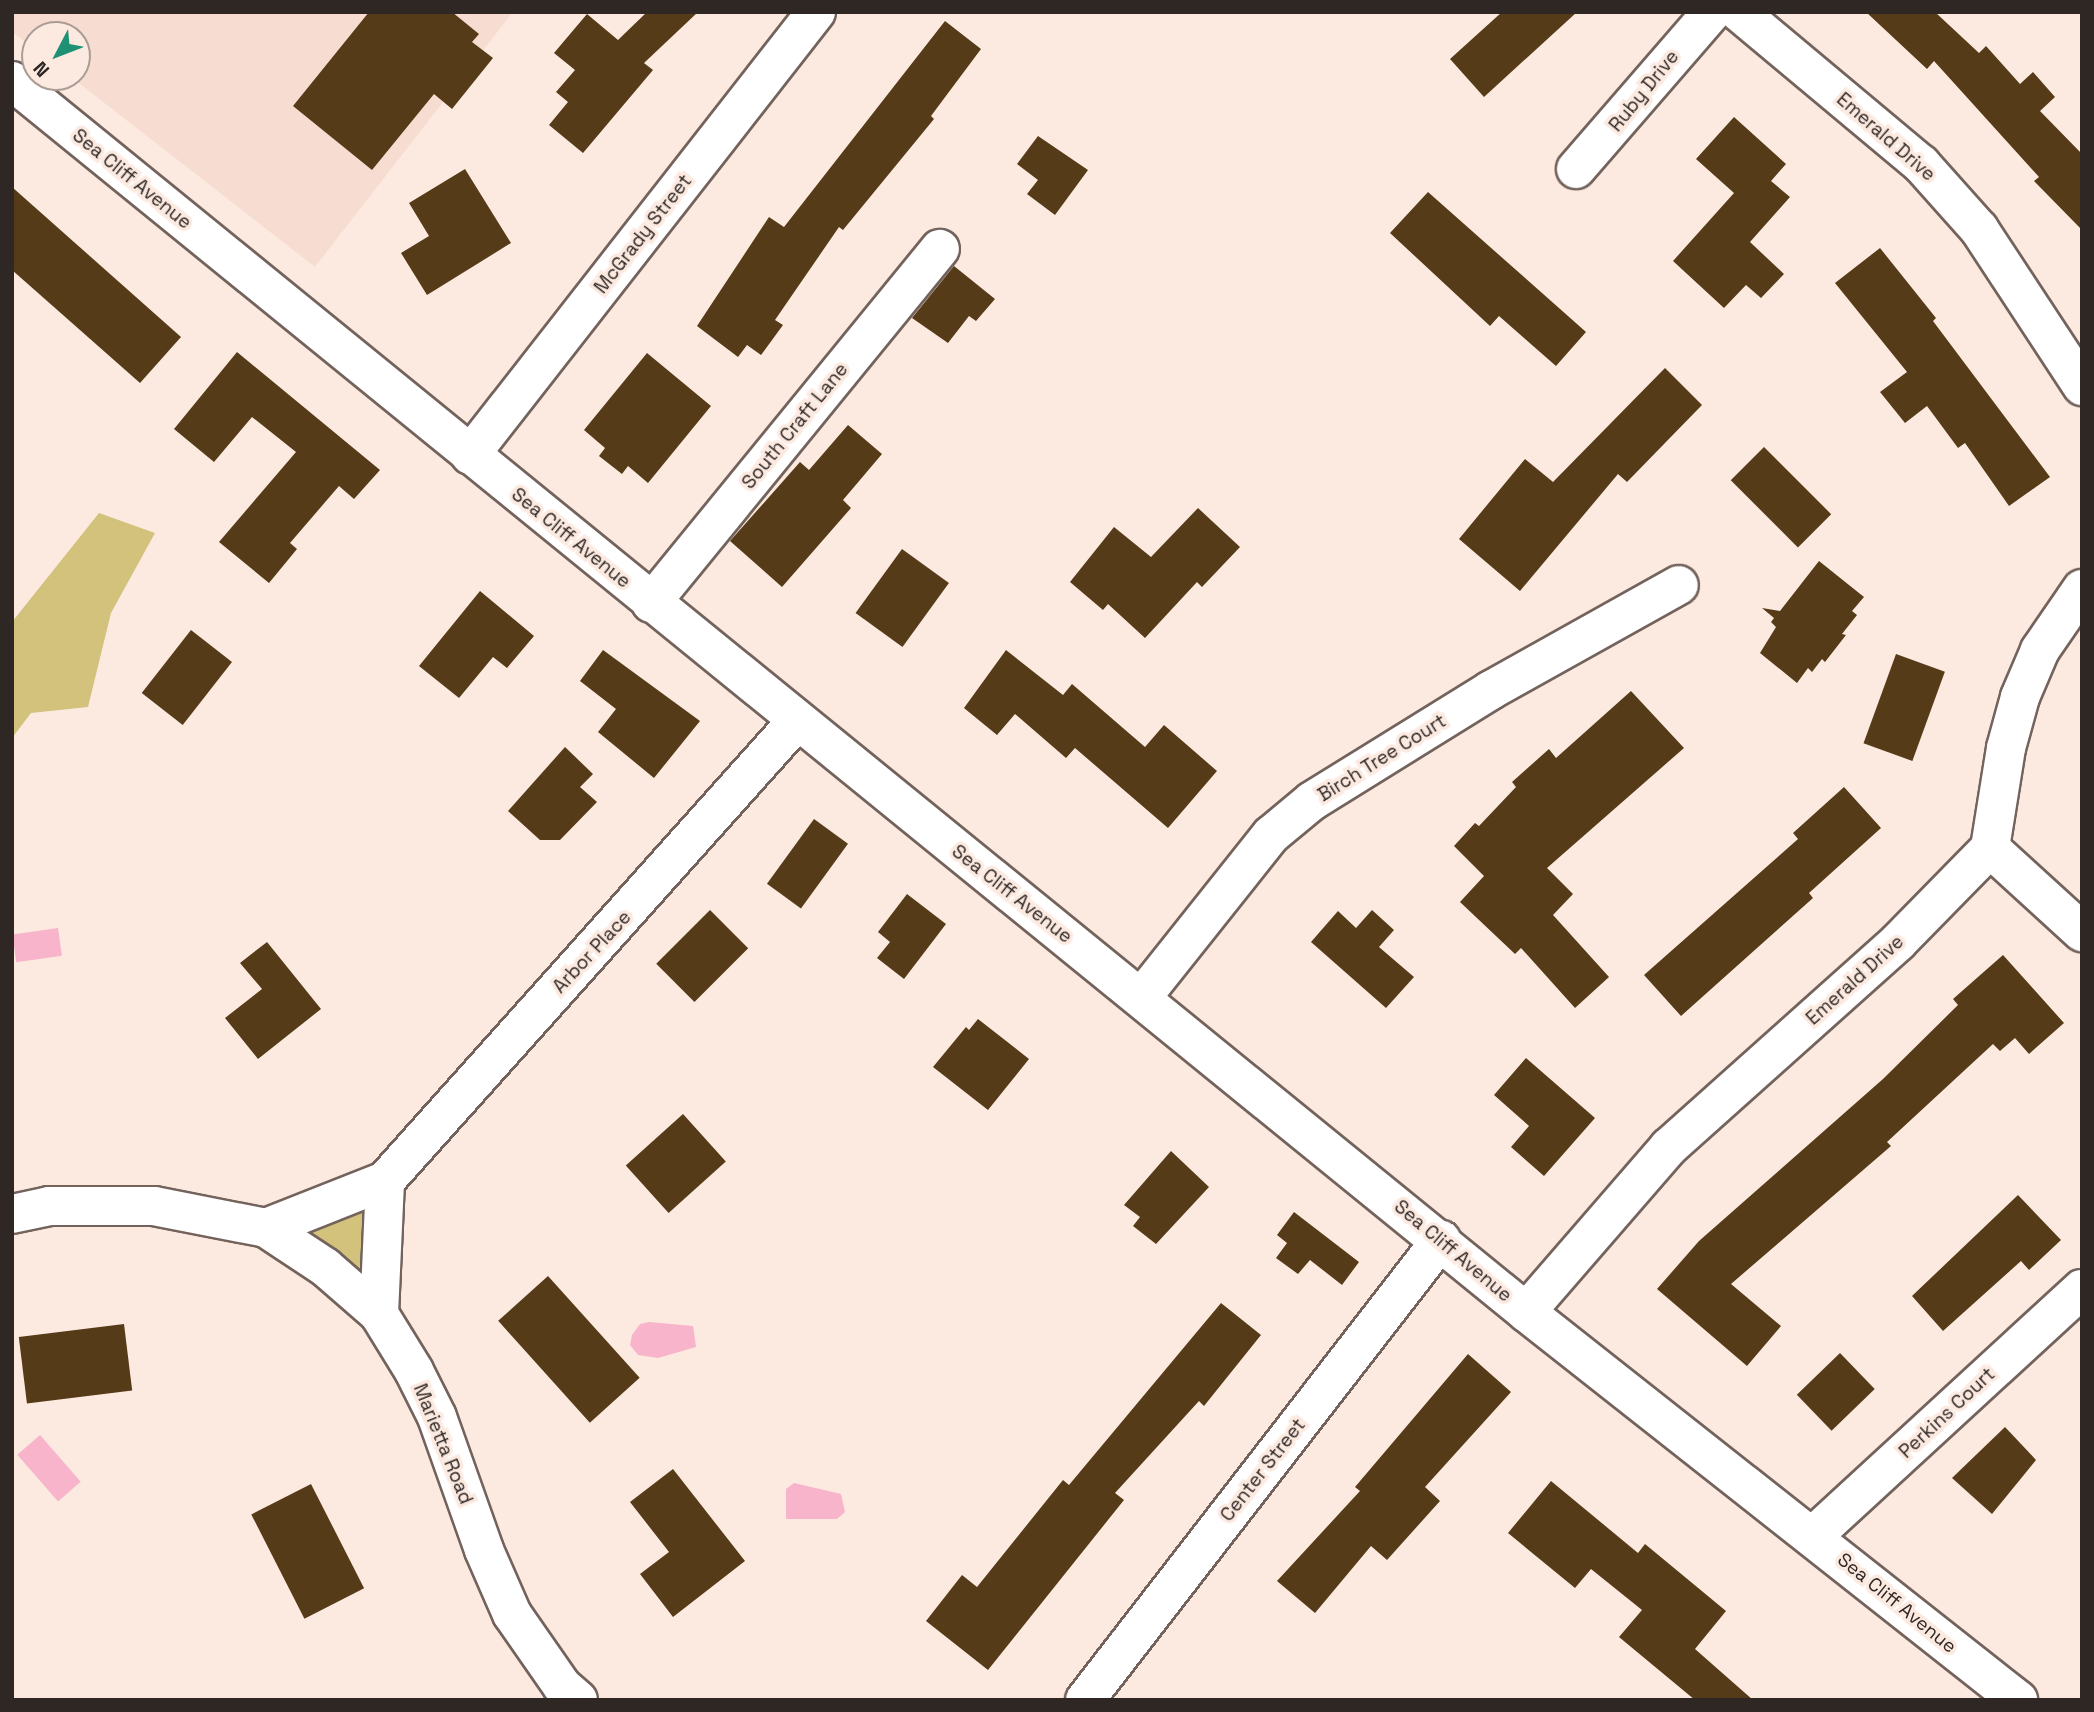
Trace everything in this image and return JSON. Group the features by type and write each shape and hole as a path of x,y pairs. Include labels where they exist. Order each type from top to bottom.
{"street":[{"name":"McGrady Street","path":"470,455 816,12"},
{"name":"Ruby Drive","path":"1576,169 1712,12"},
{"name":"Emerald Drive","path":"1739,12 1921,164 1979,229 2082,386"},
{"name":"Sea Cliff Avenue","path":"12,81 796,722 1142,997 1526,1312 2018,1700"},
{"name":"South Craft Lane","path":"651,603 940,249"},
{"name":"Birch Tree Court","path":"1142,997 1271,835 1312,801 1491,691 1679,585"},
{"path":"2082,589 2040,650 2020,697 2006,748 1990,848 2082,932"},
{"name":"Arbor Place","path":"266,1228 386,1181 796,722"},
{"name":"Emerald Drive","path":"1526,1312 1669,1147 1898,942 1990,848"},
{"path":"379,1314 386,1181"},
{"name":"Marietta Road","path":"12,1214 49,1206 154,1206 266,1228 325,1267 379,1314 437,1418 484,1550 512,1614 562,1686 578,1700"},
{"name":"Center Street","path":"1085,1700 1441,1240"},
{"name":"Perkins Court","path":"1813,1536 2082,1289"}],"shaded area":[{"path":"12,12 513,12 315,267 89,91 91,21 21,21 21,39 12,32"},
{"path":"99,513 155,533 111,613 88,707 31,713 12,738 12,622"},
{"path":"58,928 62,956 16,962 12,934"},
{"path":"368,1207 367,1282 297,1229"},
{"path":"649,1322 693,1326 696,1347 658,1358 638,1355 630,1345 632,1335 640,1324"},
{"path":"40,1435 81,1482 58,1501 17,1455"},
{"path":"794,1483 841,1494 845,1512 837,1519 786,1519 786,1489"}],"building":[{"path":"369,12 452,12 479,34 472,42 493,58 452,109 434,94 372,170 293,106"},
{"path":"647,12 698,12 644,63 653,70 583,153 549,125 568,102 556,92 575,70 554,53 587,14 618,40"},
{"path":"1502,12 1577,12 1484,97 1450,59"},
{"path":"1866,12 1935,12 1979,53 1986,46 2020,84 2033,72 2055,97 2040,111 2082,154 2082,230 2034,181 2039,177 1934,61 1927,69"},
{"path":"945,21 981,49 931,116 934,119 843,230 839,227 775,320 783,325 761,355 747,345 738,357 697,326 769,217 784,227"},
{"path":"1734,117 1786,164 1771,181 1790,197 1750,242 1784,274 1761,298 1746,285 1724,308 1673,261 1734,193 1696,159"},
{"path":"1038,136 1088,170 1055,215 1027,194 1038,180 1017,164"},
{"path":"465,169 511,243 427,295 401,253 429,236 409,203"},
{"path":"12,187 181,337 140,383 12,270"},
{"path":"1428,192 1586,332 1556,366 1499,316 1490,326 1390,233"},
{"path":"1880,248 1936,318 1933,321 2050,477 2009,506 1965,443 1958,448 1927,406 1905,423 1880,392 1907,372 1835,283"},
{"path":"954,266 995,299 976,321 969,316 948,343 912,318"},
{"path":"237,352 380,470 354,499 339,486 290,543 297,549 269,583 219,542 296,452 252,417 214,462 174,429"},
{"path":"647,353 711,406 648,483 628,466 622,474 599,456 605,448 584,430"},
{"path":"1665,368 1702,405 1627,482 1618,474 1520,591 1459,539 1525,459 1553,482"},
{"path":"848,425 882,454 843,500 851,508 782,587 730,541 800,462 809,470"},
{"path":"1764,447 1831,514 1798,547 1731,480"},
{"path":"1198,508 1240,547 1202,587 1197,582 1145,638 1108,604 1103,610 1070,582 1114,527 1151,557"},
{"path":"902,549 949,583 902,647 856,613"},
{"path":"1819,561 1864,597 1852,611 1857,615 1842,634 1846,635 1825,662 1822,659 1812,672 1808,668 1797,683 1760,653 1776,627 1771,622 1774,618 1762,608 1780,611"},
{"path":"480,591 534,636 507,668 493,657 459,698 419,666"},
{"path":"191,630 232,662 183,725 142,693"},
{"path":"603,650 700,721 654,778 598,732 616,709 580,681"},
{"path":"1006,650 1063,695 1072,684 1145,747 1164,725 1217,771 1168,828 1075,748 1066,758 1015,714 997,735 964,708"},
{"path":"1896,654 1945,672 1912,761 1864,743"},
{"path":"1631,691 1684,748 1547,868 1573,894 1553,915 1609,977 1575,1008 1521,948 1515,954 1460,902 1484,876 1454,846 1475,823 1479,826 1516,787 1512,782 1549,749 1556,758"},
{"path":"565,747 593,774 580,787 597,802 560,840 540,840 508,811"},
{"path":"1844,787 1881,828 1809,893 1813,898 1681,1016 1644,975 1798,839 1793,833"},
{"path":"814,819 848,844 801,908 767,884"},
{"path":"907,894 946,924 904,979 877,958 890,942 878,932"},
{"path":"710,910 748,948 694,1002 656,964"},
{"path":"1372,910 1394,930 1379,947 1414,977 1386,1008 1311,942 1338,911 1356,928"},
{"path":"267,942 321,1009 258,1059 225,1018 262,989 240,963"},
{"path":"2003,955 2064,1023 2029,1054 2015,1038 2000,1051 1993,1044 1887,1142 1891,1146 1731,1284 1781,1326 1747,1366 1657,1289 1699,1241 1883,1079 1958,1005 1953,999"},
{"path":"978,1019 1029,1059 988,1110 933,1067 966,1027 969,1030"},
{"path":"1526,1058 1595,1118 1544,1176 1511,1147 1529,1126 1494,1095"},
{"path":"683,1114 726,1162 669,1213 626,1166"},
{"path":"1171,1151 1209,1187 1156,1244 1133,1226 1140,1217 1124,1205"},
{"path":"2018,1195 2061,1240 2029,1270 2021,1261 1943,1331 1912,1296"},
{"path":"1294,1212 1359,1262 1342,1285 1310,1260 1298,1274 1276,1258 1287,1243 1277,1235"},
{"path":"548,1276 640,1378 590,1423 498,1321"},
{"path":"1221,1303 1261,1335 1204,1406 1199,1401 1115,1493 1124,1500 988,1670 926,1621 962,1575 977,1587 1063,1480 1069,1485"},
{"path":"124,1324 132,1391 27,1403 19,1337"},
{"path":"1840,1353 1875,1389 1832,1431 1797,1395"},
{"path":"1468,1354 1511,1392 1425,1487 1440,1501 1387,1560 1371,1546 1315,1613 1277,1581 1360,1491 1355,1487"},
{"path":"2005,1427 2036,1460 1992,1514 1952,1478"},
{"path":"673,1469 745,1561 673,1617 640,1574 669,1552 630,1502"},
{"path":"1551,1481 1638,1553 1645,1544 1726,1611 1695,1649 1753,1700 1695,1700 1619,1637 1642,1610 1591,1569 1575,1588 1508,1533"},
{"path":"311,1484 364,1588 304,1619 251,1514"}]}
